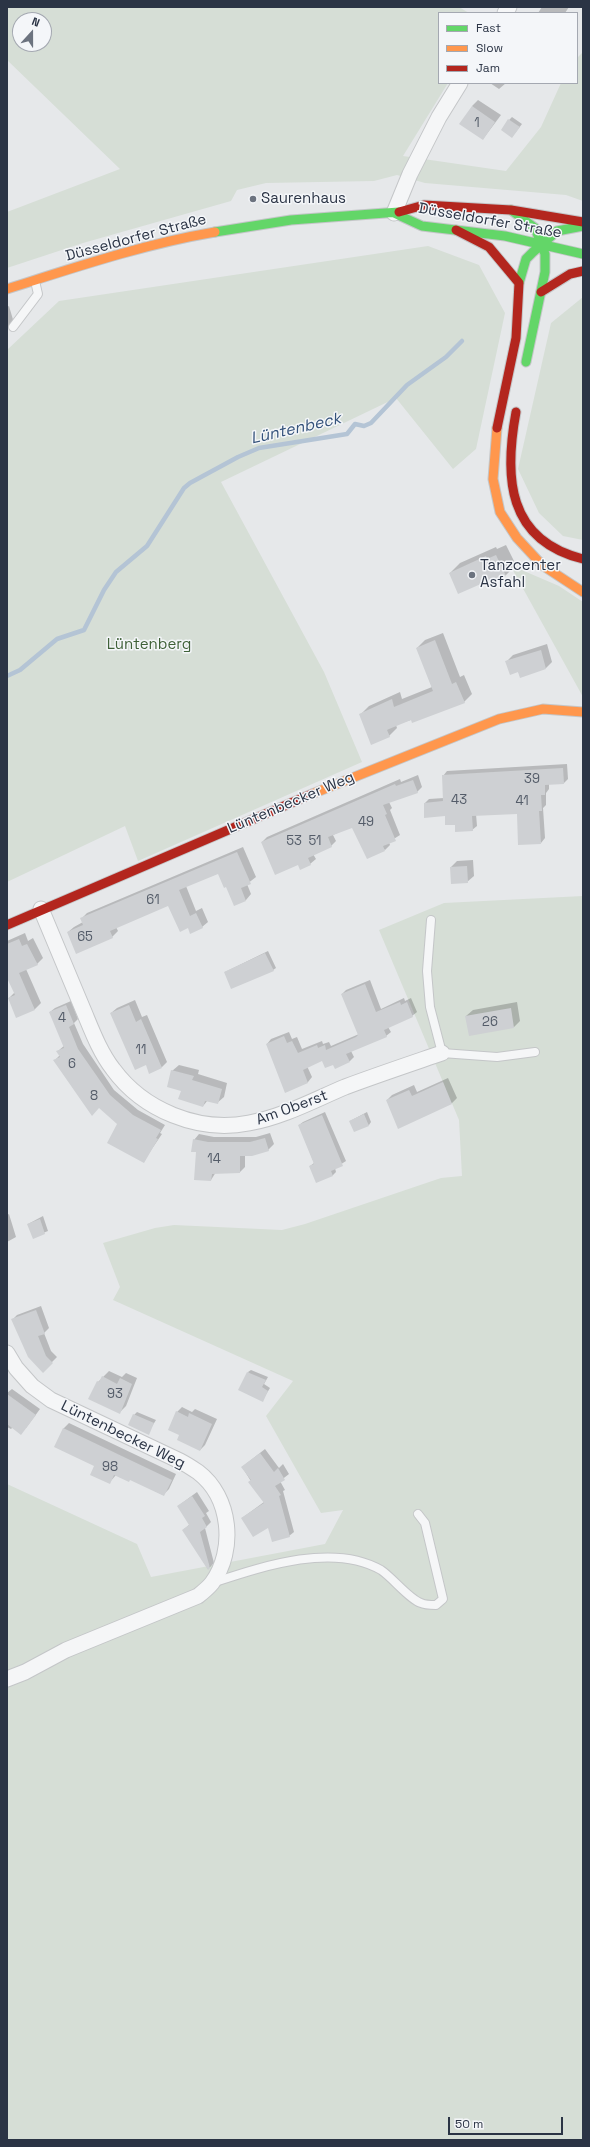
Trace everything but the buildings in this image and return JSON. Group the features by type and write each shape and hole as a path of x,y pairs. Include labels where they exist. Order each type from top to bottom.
{"main road":[{"name":"Düsseldorfer Straße","path":"7,289 173,239 291,220 352,214 394,213 424,204 549,214 583,222"},
{"path":"511,210 535,228 543,244 546,264 524,371"},
{"name":"Düsseldorfer Straße","path":"394,213 422,226 474,232 543,244 583,254"},
{"path":"583,226 557,231 526,259 520,283 516,338 495,439 493,480 500,512 517,538 542,565 583,592"},
{"path":"456,230 489,247 520,283"},
{"path":"541,292 570,274 583,271"},
{"path":"518,401 511,438 508,472 517,511 534,534 559,551 583,559"},
{"name":"Lüntenbecker Weg","path":"7,924 345,780 499,719 543,709 583,712"}],"street":[{"path":"394,213 410,174 436,123 459,84"},
{"name":"Am Oberst","path":"41,909 100,1047 113,1069 128,1087 155,1107 186,1120 218,1125 249,1124 285,1113 346,1087 442,1053"},
{"name":"Lüntenbecker Weg","path":"7,1353 16,1368 32,1386 51,1400 180,1461 198,1472 212,1487 221,1503 225,1517 227,1545 222,1564 212,1583 198,1596 66,1650 25,1672 7,1679"}],"lane":[{"path":"13,327 38,294 34,280"},
{"path":"432,920 426,971 430,1007 442,1053 497,1057 535,1052"},
{"path":"212,1583 261,1567 292,1561 337,1558 363,1562 382,1571 420,1603 436,1605 443,1600 425,1523 418,1514"}],"green space":[{"path":"7,7 459,7 467,12 438,12 438,84 447,84 403,156 506,171 541,127 561,84 578,84 578,57 583,52 583,201 566,195 425,183 397,175 374,181 266,183 237,190 231,201 83,243 7,268 7,212 120,169 7,60"},
{"name":"Lüntenberg","path":"428,246 479,265 505,313 476,449 453,469 396,398 221,482 324,672 362,762 138,861 125,826 7,882 7,350 59,301"},
{"path":"583,297 583,540 563,536 539,513 518,469 551,323"},
{"path":"510,565 559,586 583,602 583,697"},
{"path":"583,896 583,2140 7,2140 7,1484 137,1544 151,1577 325,1544 343,1510 321,1513 266,1416 293,1381 113,1300 120,1287 103,1243 155,1228 174,1225 282,1230 305,1224 441,1178 462,1176 459,1120 379,930 444,903"}],"waterway":[{"name":"Lüntenbeck","path":"7,676 20,670 57,639 84,630 104,590 116,572 147,546 184,488 190,483 238,457 259,448 347,434 355,424 364,426 371,423 407,385 446,357 462,341"}],"traffic: fast":[{"path":"511,210 535,228 545,254 545,272 526,362"},
{"path":"215,232 291,220 399,212"},
{"path":"394,213 422,226 505,236 583,254"},
{"path":"519,283 526,259 533,252 557,231 583,226"}],"traffic: slow":[{"path":"7,289 84,264 162,243 215,232"},
{"path":"497,428 493,479 500,512 517,538 542,565 583,592"},
{"path":"312,794 499,719 543,709 583,712"}],"traffic: jam":[{"path":"399,212 424,205 511,210 583,222"},
{"path":"456,230 489,247 519,283 516,338 497,428"},
{"path":"541,292 570,274 583,271"},
{"path":"516,412 512,436 511,460 512,482 516,503 525,521 539,537 558,550 583,559"},
{"path":"7,925 312,794"}],"place":[{"name":"Saurenhaus","path":"253,199"},
{"name":"Tanzcenter Asfahl","path":"472,575"}]}
